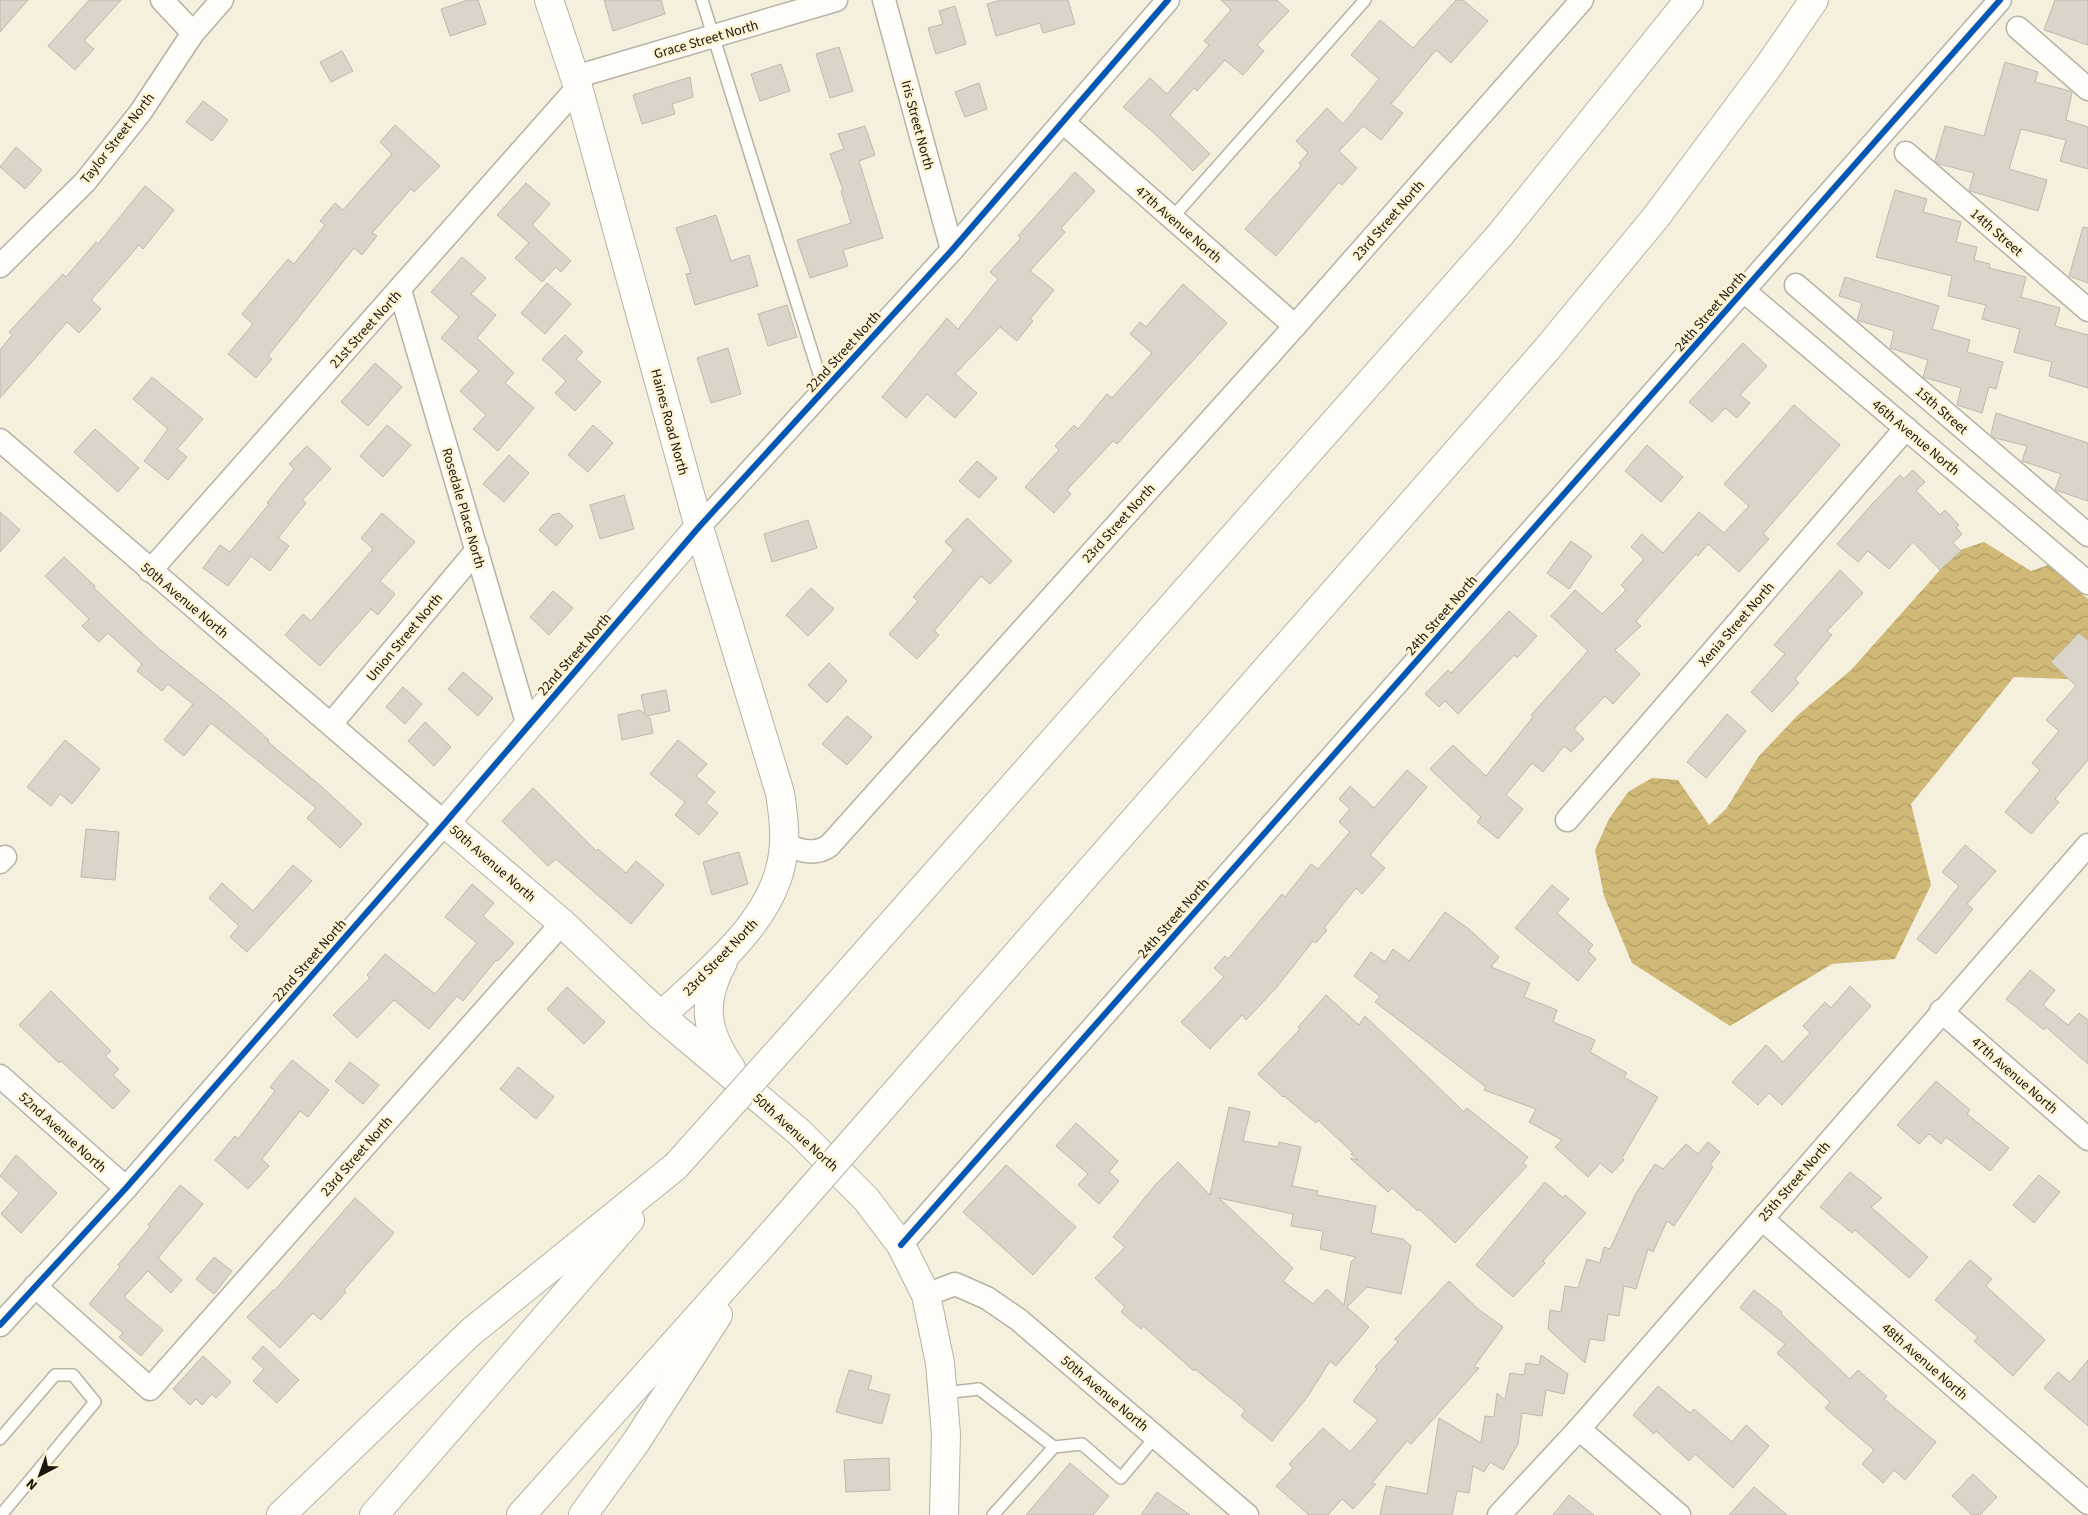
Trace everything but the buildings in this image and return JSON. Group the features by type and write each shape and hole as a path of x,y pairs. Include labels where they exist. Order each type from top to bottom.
{"main road":[{"name":"Haines Road North","path":"549,0 577,82 699,527 780,793 785,822 784,845"},
{"path":"374,1515 676,1166 1500,235 1689,0"},
{"path":"521,1515 763,1244 1547,349 1656,217 1768,67 1814,0"},
{"name":"22nd Street North","path":"445,823 699,527"},
{"name":"50th Avenue North","path":"445,823 562,923 661,1016 800,1132 866,1199 901,1245"},
{"name":"23rd Street North","path":"661,1016 730,950 759,915 774,889 781,868 784,845"},
{"path":"730,950 712,981 708,1006 713,1034 721,1054 744,1085"},
{"path":"281,1515 471,1332 676,1166"},
{"path":"584,1515 636,1442 763,1244"},
{"path":"901,1245 926,1295 940,1363 946,1434 944,1515"}],"street":[{"path":"162,0 192,33"},
{"name":"Taylor Street North","path":"0,266 85,182 140,113 192,33 222,0"},
{"name":"Grace Street North","path":"577,82 712,37 836,0"},
{"name":"Iris Street North","path":"884,0 952,250"},
{"name":"22nd Street North","path":"699,527 952,250 1168,0"},
{"name":"23rd Street North","path":"784,845 805,851 820,852 829,846 1295,326 1582,0"},
{"name":"24th Street North","path":"901,1245 2000,0"},
{"path":"2018,28 2088,89"},
{"name":"21st Street North","path":"150,571 400,290 577,82"},
{"name":"47th Avenue North","path":"1063,122 1295,326"},
{"name":"14th Street","path":"1906,154 2088,310"},
{"name":"15th Street","path":"1796,285 2088,535"},
{"name":"Rosedale Place North","path":"400,290 528,726"},
{"name":"46th Avenue North","path":"1744,291 2088,583"},
{"name":"Xenia Street North","path":"1566,820 1906,428"},
{"name":"50th Avenue North","path":"0,440 445,823"},
{"name":"Union Street North","path":"331,724 477,550"},
{"name":"22nd Street North","path":"0,1325 126,1188 445,823"},
{"name":"25th Street North","path":"1499,1515 1579,1429 1941,1011 2088,845"},
{"name":"23rd Street North","path":"35,1286 150,1389 562,923"},
{"name":"47th Avenue North","path":"1941,1011 2088,1139"},
{"name":"52nd Avenue North","path":"0,1076 126,1188"},
{"name":"48th Avenue North","path":"1762,1219 2088,1503"},
{"name":"50th Avenue North","path":"926,1295 955,1284 987,1298 1018,1320 1247,1515"},
{"path":"1579,1429 1679,1515"}],"lane":[{"path":"702,0 712,37 824,390"},
{"path":"1172,218 1365,0"},
{"path":"0,1439 55,1375 73,1375 95,1402 1,1515"},
{"path":"943,1393 979,1389 1054,1447"},
{"path":"993,1515 1054,1447 1082,1444 1121,1478 1156,1436"}],"water":[{"path":"1984,542 2031,571 2048,565 2088,599 2088,678 2014,677 1911,804 1931,885 1895,959 1832,964 1730,1026 1632,963 1604,896 1595,850 1609,819 1628,792 1652,778 1678,780 1709,825 1726,809 1759,756 1798,715 1851,670 1957,551"}],"cycle path":[{"path":"0,1325 126,1188 445,823 699,527 952,250 1168,0"},
{"path":"901,1245 2000,0"}]}
